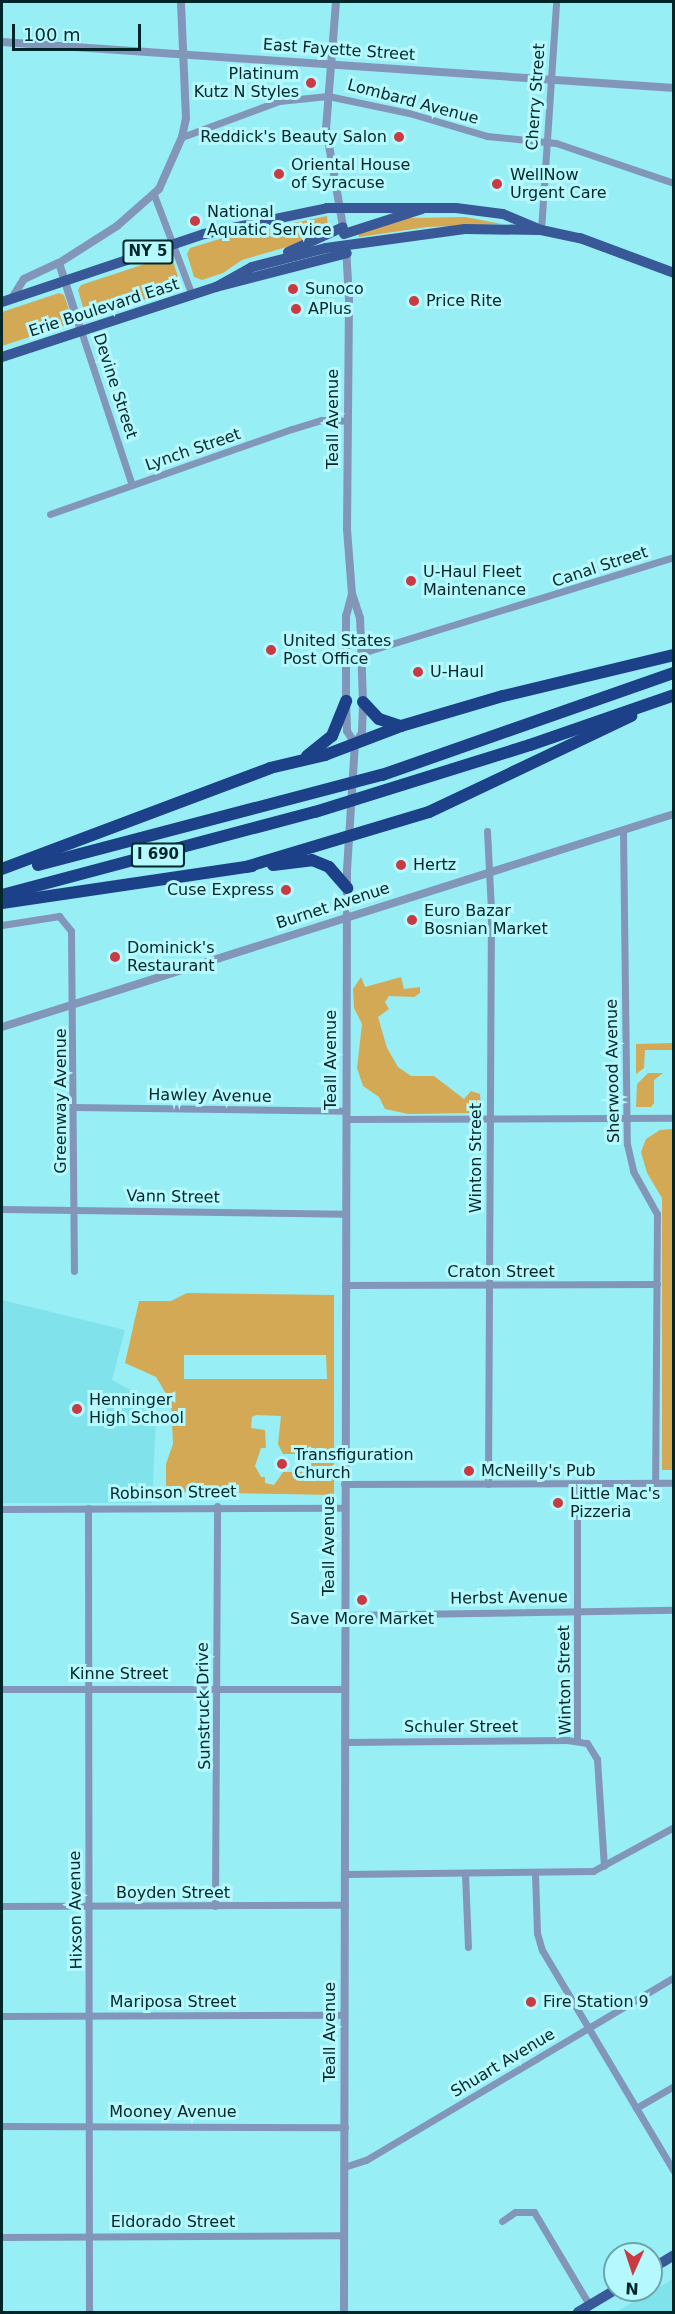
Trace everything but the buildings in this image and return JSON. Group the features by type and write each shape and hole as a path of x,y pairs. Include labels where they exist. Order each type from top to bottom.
{"highway":[{"path":"2,871 305,757 355,744 401,726 503,696 674,656"},
{"name":"I 690","path":"2,871 382,775 674,673"},
{"path":"246,867 332,842 348,833 429,812 471,794 674,695"},
{"name":"I 690","path":"2,895 315,812 674,695"},
{"path":"305,757 332,736 346,701"},
{"path":"363,702 379,719 401,726"},
{"path":"2,903 123,888 246,867 312,860 329,867 347,888"}],"main road":[{"name":"Erie Boulevard East","path":"7,300 175,243 264,218 340,207 434,206 503,214 541,230 623,251 674,273"},
{"path":"252,267 345,240 434,206"},
{"name":"Erie Boulevard East","path":"216,286 252,267 345,240 431,231 541,230"},
{"name":"Erie Boulevard East","path":"2,357 192,295 345,240"},
{"path":"578,2313 603,2298"}],"street":[{"path":"7,300 24,279 59,263 117,226 154,195 182,137 186,118 181,2"},
{"name":"Teall Avenue","path":"336,2 328,96 328,151 345,240 347,529 352,594 360,618 363,702 362,733 355,744 348,833 346,917 344,2313"},
{"name":"Cherry Street","path":"541,230 556,2"},
{"name":"East Fayette Street","path":"2,42 674,88"},
{"name":"Lombard Avenue","path":"182,137 279,101 328,96 357,100 487,136 546,141 674,183"},
{"path":"154,195 175,243 192,295"},
{"name":"Devine Street","path":"59,263 132,485"},
{"name":"Lynch Street","path":"50,514 292,429 322,420 347,421"},
{"name":"Canal Street","path":"362,653 674,557"},
{"name":"Teall Avenue","path":"352,594 346,616 346,701 347,731 355,744"},
{"name":"Burnet Avenue","path":"2,1027 674,814"},
{"name":"Sherwood Avenue","path":"623,830 625,1118 631,1165 657,1214 655,1483"},
{"name":"Winton Street","path":"487,831 490,872 488,1484"},
{"name":"Greenway Avenue","path":"2,925 59,916 71,931 74,1003 74,1271"},
{"name":"Hawley Avenue","path":"74,1107 489,1119 674,1118"},
{"name":"Vann Street","path":"2,1209 345,1214"},
{"name":"Craton Street","path":"345,1285 657,1284"},
{"path":"344,1484 674,1484"},
{"name":"Winton Street","path":"577,1484 577,1741 593,1749 597,1759 603,1866"},
{"name":"Robinson Street","path":"2,1509 217,1506 344,1508"},
{"name":"Sunstruck Drive","path":"215,1906 217,1506"},
{"name":"Hixson Avenue","path":"88,1508 91,2016 89,2313"},
{"name":"Herbst Avenue","path":"344,1615 674,1610"},
{"name":"Kinne Street","path":"2,1689 88,1686 345,1689"},
{"name":"Schuler Street","path":"344,1742 577,1741"},
{"path":"345,1874 593,1871 674,1827"},
{"path":"465,1873 468,1947"},
{"path":"535,1873 537,1933 542,1950 674,2171"},
{"name":"Boyden Street","path":"2,1906 345,1905"},
{"name":"Shuart Avenue","path":"344,2167 366,2160 674,1977"},
{"name":"Mariposa Street","path":"2,2016 345,2015"},
{"path":"636,2108 674,2086"},
{"name":"Mooney Avenue","path":"2,2126 345,2127"},
{"path":"502,2221 515,2212 534,2212 590,2306"},
{"name":"Eldorado Street","path":"2,2237 344,2235"}],"shaded area":[{"path":"327,216 328,228 297,244 242,260 223,273 202,280 194,277 187,254 190,248 226,237"},
{"path":"465,217 502,224 427,227 359,237 358,231 408,218"},
{"path":"166,257 172,258 180,283 176,289 95,317 85,314 78,290 81,285"},
{"path":"59,293 64,295 72,318 69,324 2,346 2,312"},
{"path":"361,977 365,987 401,977 404,989 420,987 420,993 414,997 389,996 385,1002 389,1009 378,1017 387,1048 398,1067 411,1076 434,1076 464,1099 471,1091 480,1094 481,1104 476,1113 408,1114 385,1109 379,1097 363,1086 357,1068 362,1024 354,1008 353,989"},
{"path":"673,1043 673,1050 645,1050 644,1068 636,1074 636,1044"},
{"path":"648,1073 663,1073 654,1080 654,1103 651,1107 636,1107 637,1084"},
{"path":"673,1129 674,1470 662,1470 662,1198 647,1173 641,1152 646,1139 660,1130"},
{"path":"187,1293 334,1295 334,1495 166,1492 166,1464 173,1444 171,1402 156,1377 125,1363 139,1301 171,1301","holes":["184,1355 326,1355 327,1379 184,1379","256,1415 281,1416 278,1444 283,1454 302,1454 302,1448 307,1448 311,1471 307,1477 303,1472 283,1472 274,1485 265,1483 265,1477 261,1477 255,1466 261,1448 266,1448 265,1430 251,1428 252,1417"]},
{"name":"Henninger High School","path":"2,1300 125,1330 112,1380 148,1399 156,1419 152,1503 2,1503"},
{"path":"673,2279 673,2312 616,2312 633,2302 663,2302 663,2285"}],"place":[{"name":"Platinum Kutz N Styles","path":"311,83"},
{"name":"Reddick's Beauty Salon","path":"399,137"},
{"name":"Oriental House of Syracuse","path":"279,174"},
{"name":"WellNow Urgent Care","path":"497,184"},
{"name":"National Aquatic Service","path":"195,221"},
{"name":"Sunoco","path":"293,289"},
{"name":"Price Rite","path":"414,301"},
{"name":"APlus","path":"296,309"},
{"name":"U-Haul Fleet Maintenance","path":"411,581"},
{"name":"United States Post Office","path":"271,650"},
{"name":"U-Haul","path":"418,672"},
{"name":"Hertz","path":"401,865"},
{"name":"Cuse Express","path":"286,890"},
{"name":"Euro Bazar Bosnian Market","path":"412,920"},
{"name":"Dominick's Restaurant","path":"115,957"},
{"name":"Henninger High School","path":"77,1409"},
{"name":"Transfiguration Church","path":"282,1464"},
{"name":"McNeilly's Pub","path":"469,1471"},
{"name":"Little Mac's Pizzeria","path":"558,1503"},
{"name":"Save More Market","path":"362,1600"},
{"name":"Fire Station 9","path":"531,2002"}]}
